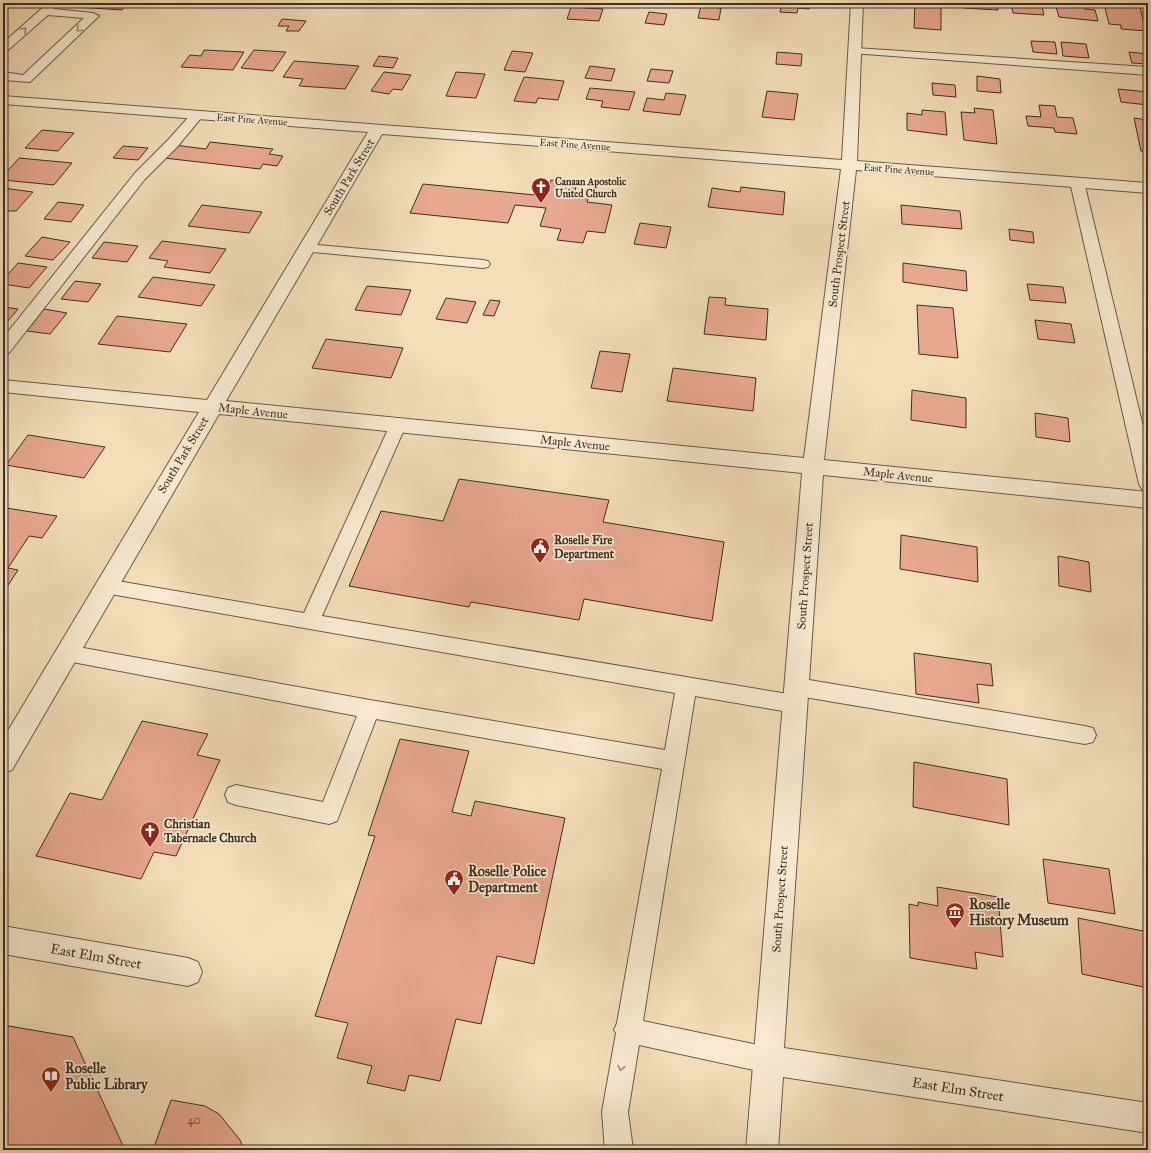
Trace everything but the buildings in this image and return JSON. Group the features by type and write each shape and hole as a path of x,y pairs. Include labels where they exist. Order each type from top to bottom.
{"street":[{"name":"South Prospect Street","path":"762,1150 813,467 849,165 857,3"},
{"name":"East Pine Avenue","path":"3,101 1148,188"},
{"name":"South Park Street","path":"3,762 377,129"},
{"name":"Maple Avenue","path":"3,386 1148,500"},
{"name":"East Elm Street","path":"3,940 188,972"},
{"name":"East Elm Street","path":"768,1060 1148,1118"}],"lane":[{"path":"3,49 49,7 93,16 26,79 3,76"},
{"path":"855,51 1148,71"},
{"path":"3,349 140,176 173,143 197,115"},
{"path":"1077,182 1148,484"},
{"path":"307,248 484,264"},
{"path":"310,621 398,426"},
{"path":"106,587 687,685 796,696 1085,735"},
{"path":"67,653 370,709 674,761"},
{"path":"619,1150 614,1112 687,685"},
{"path":"236,795 329,814 370,709"},
{"path":"627,1030 768,1060"}],"place":[{"name":"Canaan Apostolic United Church","path":"541,204"},
{"name":"Roselle Fire Department","path":"540,564"},
{"name":"Christian Tabernacle Church","path":"150,848"},
{"name":"Roselle Police Department","path":"454,896"},
{"name":"Roselle History Museum","path":"955,929"},
{"name":"Roselle Public Library","path":"51,1093"}]}
